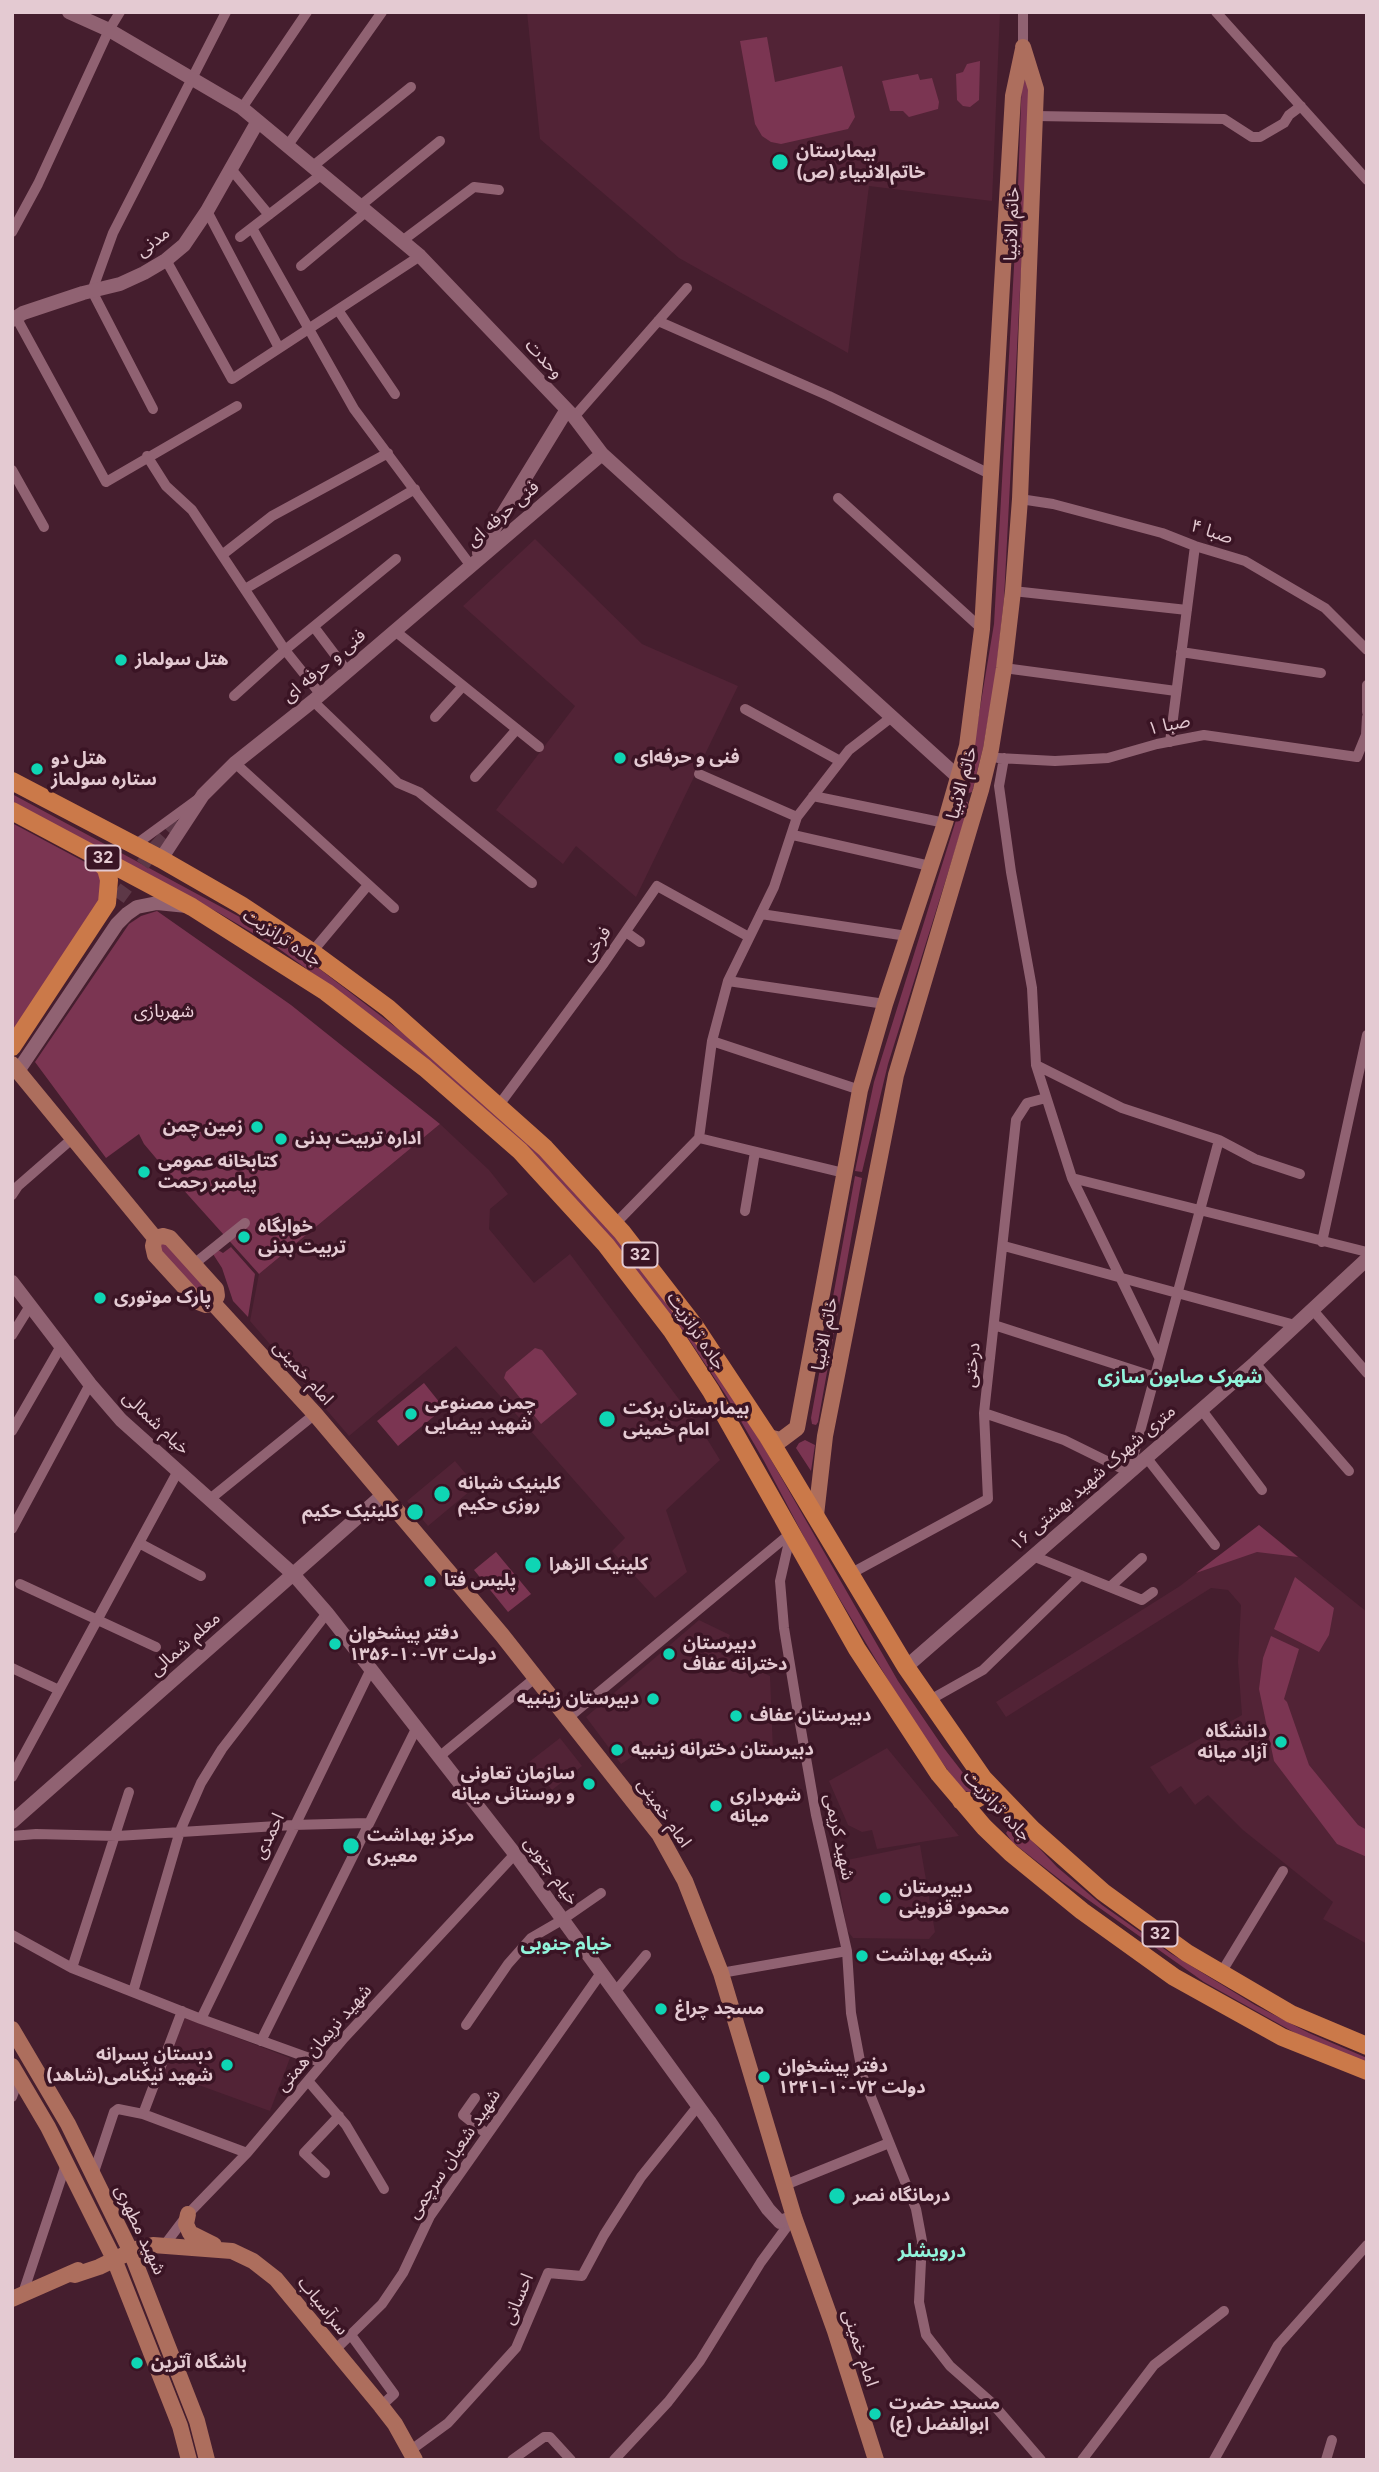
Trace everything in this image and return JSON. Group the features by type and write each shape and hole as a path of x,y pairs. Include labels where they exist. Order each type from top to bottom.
{"main road":[{"name":"خاتم الانبیا","path":"816,1515 825,1436 896,1075 981,790 996,759 1020,499 1035,116 1036,89 1023,47"},
{"name":"خاتم الانبیا","path":"797,1427 860,1090 967,746 982,629 1013,96 1023,47"},
{"path":"978,664 983,657 993,656 998,658 1004,668"},
{"name":"جاده ترانزیت","path":"12,781 161,859 241,905 312,952 388,1008 545,1147 615,1224 694,1325 768,1437 906,1667 983,1778 1032,1829 1103,1892 1187,1953 1291,2014 1367,2046"},
{"name":"جاده ترانزیت","path":"12,811 192,907 326,992 425,1068 528,1159 614,1254 672,1331 711,1391 858,1649 939,1774 961,1801 1011,1853 1082,1911 1174,1977 1282,2037 1367,2071"},
{"path":"12,1047 107,903 110,880 106,869 85,849"},
{"path":"922,893 922,906 926,909 937,909 947,900"},
{"path":"14,1069 155,1238"},
{"path":"155,1238 170,1238 194,1264 216,1289 217,1296 213,1303 206,1305 198,1302 155,1255 155,1238"},
{"name":"امام خمینی","path":"213,1303 384,1494 502,1635 660,1834 685,1881 721,1973 794,2217 835,2331 876,2460"},
{"path":"768,1437 781,1440 797,1427 825,1436"},
{"path":"961,1801 969,1802 980,1797 984,1786 983,1778"},
{"path":"1011,1853 1000,1834 1002,1826 1013,1821 1032,1829"},
{"name":"شهید مطهری","path":"12,2029 68,2124 132,2252 197,2421 207,2460"},
{"name":"شهید مطهری","path":"16,2072 66,2164 180,2426 188,2460"},
{"path":"188,2214 186,2224 191,2232 200,2239 232,2251"},
{"name":"سرآسیاب","path":"17,2297 98,2263 153,2245 232,2251 253,2261 276,2280 382,2406 413,2455"}],"street":[{"name":"وحدت","path":"69,12 109,30 242,108 364,208 419,257 570,414 602,454 958,777"},
{"path":"12,232 38,184 109,30 120,12"},
{"path":"153,409 92,290 113,233 226,12"},
{"path":"242,108 307,12"},
{"path":"288,145 382,12"},
{"name":"خاتم الانبیا","path":"1023,12 1023,47"},
{"path":"1216,12 1367,180"},
{"path":"240,237 269,215 411,87"},
{"path":"1035,116 1224,119 1252,136 1260,137 1284,123 1289,115 1301,106"},
{"name":"مدنی","path":"14,318 92,290 120,284 166,260 184,245 207,211 258,121"},
{"path":"301,266 440,141"},
{"path":"231,169 269,215"},
{"path":"402,241 474,187 499,190"},
{"path":"207,211 279,348"},
{"path":"252,228 354,408 471,566"},
{"path":"166,260 232,379 419,257"},
{"name":"فنی حرفه ای","path":"471,566 570,414 687,288"},
{"path":"338,310 395,394"},
{"path":"14,318 106,482 237,405"},
{"path":"658,321 830,396 992,475"},
{"path":"222,555 272,516 388,453"},
{"name":"فنی حرفه ای","path":"471,566 602,454"},
{"path":"147,456 166,486 192,510 317,698 398,783 419,792 532,883"},
{"path":"12,470 44,527"},
{"path":"245,589 415,489"},
{"path":"838,498 982,629"},
{"name":"صبا ۴","path":"1020,499 1054,504 1162,534 1245,561 1325,607 1367,650"},
{"path":"1170,742 1195,546"},
{"path":"234,696 285,650 396,559"},
{"name":"فنی و حرفه ای","path":"203,795 235,763 317,698 471,566"},
{"path":"1013,591 1186,610"},
{"path":"314,626 348,672"},
{"path":"395,631 539,747"},
{"path":"1181,652 1321,673"},
{"path":"1004,668 1176,691"},
{"path":"1367,685 1367,714"},
{"path":"435,718 464,686"},
{"path":"745,709 840,761"},
{"name":"صبا ۱","path":"996,759 1055,761 1108,758 1204,735 1357,757 1366,735 1367,714"},
{"path":"615,1224 699,1138 712,1041 728,981 774,887 797,817 849,750 893,716"},
{"path":"475,777 517,729"},
{"path":"996,759 1011,872 1032,988 1036,1065 1072,1178 1159,1357"},
{"path":"235,763 394,908"},
{"path":"699,774 797,817"},
{"path":"135,845 203,795"},
{"path":"161,859 203,795"},
{"path":"813,796 945,823"},
{"path":"793,835 930,866"},
{"path":"312,952 368,885"},
{"name":"فرخی","path":"499,1105 657,886 749,937"},
{"path":"14,1069 118,899"},
{"path":"14,1069 109,935 127,914 137,907 157,903 192,907"},
{"path":"761,914 907,936"},
{"path":"626,932 640,942"},
{"path":"728,981 885,1004"},
{"path":"1322,1242 1367,1035"},
{"path":"712,1041 860,1090"},
{"path":"1036,1065 1122,1108 1219,1140 1255,1159 1300,1174"},
{"name":"درختی","path":"850,1574 988,1499 984,1413 1016,1120 1027,1103 1046,1098"},
{"path":"12,1195 18,1186 73,1138"},
{"path":"699,1138 844,1173"},
{"path":"984,1413 1064,1440 1129,1472 1219,1140"},
{"path":"746,1211 755,1152"},
{"path":"1072,1178 1322,1242 1366,1259"},
{"path":"194,1264 245,1223"},
{"path":"1004,1246 1295,1325"},
{"name":"۱۶ متری شهرک شهيد بهشتی","path":"906,1667 1255,1363 1366,1259"},
{"name":"خیام شمالی","path":"12,1282 121,1420 293,1574"},
{"path":"12,1335 30,1306"},
{"path":"1312,1309 1367,1373"},
{"path":"994,1325 1155,1377"},
{"path":"12,1431 61,1346"},
{"path":"1255,1363 1349,1471"},
{"path":"12,1528 90,1384"},
{"path":"1201,1409 1262,1490"},
{"path":"210,1499 314,1414"},
{"path":"1146,1457 1214,1545"},
{"path":"12,1777 16,1760 59,1690 178,1471"},
{"name":"معلم شمالی","path":"12,1822 384,1494"},
{"path":"568,1718 791,1533"},
{"name":"شهید کریمی","path":"791,1533 780,1581 784,1628 814,1805 847,1951 851,2013 863,2077 916,2209 922,2241 919,2302 926,2335 950,2366 992,2403 1041,2460"},
{"path":"139,1543 201,1576"},
{"path":"1033,1556 1142,1600 1153,1592"},
{"path":"1111,1587 1142,1558"},
{"name":"خیام جنوبی","path":"293,1574 327,1613 515,1854 698,2106 776,2219 786,2222 794,2217"},
{"path":"928,1700 983,1670 1081,1575"},
{"path":"20,1584 156,1647"},
{"path":"134,1992 180,1831 201,1783 222,1749 327,1613"},
{"path":"12,1668 59,1690"},
{"name":"احمدی","path":"201,2019 371,1669"},
{"path":"440,1756 535,1678"},
{"path":"261,2041 417,1727"},
{"path":"72,1968 117,1836 129,1792"},
{"path":"12,1836 117,1836 368,1823"},
{"name":"شهید نریمان همتی","path":"161,2246 188,2214 247,2154 323,2063 515,1854"},
{"path":"1221,1973 1283,1871"},
{"path":"466,2025 508,1964 531,1938 601,1893"},
{"path":"12,1935 72,1968 323,2063"},
{"path":"721,1973 847,1951"},
{"path":"615,1992 646,1955"},
{"name":"شهید شعبان سرچمی","path":"335,2350 382,2304 403,2273 429,2216 601,1973"},
{"path":"143,2114 182,2011"},
{"path":"12,2097 16,2072"},
{"path":"309,2082 346,2125 384,2189"},
{"path":"475,2098 463,2115 487,2134"},
{"name":"احسانی","path":"413,2455 448,2423 516,2348 548,2273 582,2276 640,2177 698,2106"},
{"path":"93,2175 114,2112 123,2108 247,2154"},
{"path":"325,2173 304,2153 339,2116"},
{"path":"785,2185 889,2143"},
{"path":"17,2297 66,2164"},
{"path":"614,2460 668,2402 700,2361 761,2262 794,2217"},
{"path":"1214,2460 1278,2345 1367,2245"},
{"path":"1082,2460 1154,2365 1224,2311"},
{"path":"351,2335 394,2394 382,2406"},
{"path":"512,2460 544,2437 550,2437 571,2460"},
{"path":"1326,2460 1332,2440"}],"shaded area":[{"name":"بیمارستان خاتم‌الانبیاء (ص)","path":"527,12 1000,12 992,201 869,186 848,353 679,258 540,139"},
{"name":"فنی و حرفه‌ای","path":"535,539 642,644 738,686 636,897 576,846 563,864 496,810 575,706 463,606"},
{"path":"440,1124 489,1170 508,1194 490,1209 489,1229 534,1283 570,1254 699,1426 720,1460 666,1510 687,1572 655,1598 612,1551 625,1538 456,1346 349,1436 250,1321 259,1274"},
{"name":"کلینیک شبانه روزی حکیم","path":"455,1461 476,1486 428,1526 407,1501"},
{"name":"دانشگاه آزاد میانه","path":"1259,1525 1367,1612 1367,1944 1323,1919 1333,1902 1243,1830 1208,1795 1195,1805 1181,1786 1169,1794 1150,1767 1242,1715 1238,1662 1241,1605 1228,1590 1211,1588 1006,1717 996,1702 1180,1586"},
{"path":"699,1620 730,1635 721,1654 770,1676 773,1751 636,1754 621,1764 586,1717"},
{"path":"560,1738 582,1766 552,1790 529,1762"},
{"path":"887,1748 959,1836 877,1849 872,1830 862,1832 848,1825 829,1781"},
{"name":"دبیرستان محمود قزوینی","path":"920,1845 935,1932 929,1939 853,1938 847,1930 836,1866 847,1860"},
{"name":"دبستان پسرانه شهید نیکنامی(شاهد)","path":"185,2018 290,2058 270,2111 163,2072"}],"green space":[{"path":"767,37 775,82 842,66 855,117 848,129 781,144 762,136 755,124 740,41"},
{"path":"980,61 979,100 970,107 963,106 957,100 956,74 963,72 967,64"},
{"path":"918,74 920,80 932,78 939,102 938,109 909,117 903,111 890,111 882,81"},
{"path":"1022,77 1031,78 1004,599 995,680 983,748 972,792 966,794 962,790 973,750 994,624"},
{"path":"12,794 249,922 321,970 424,1049 499,1113 571,1186 646,1272 705,1351 746,1416 898,1681 974,1787 972,1793 962,1790 913,1722 814,1556 727,1397 684,1332 620,1252 516,1137 380,1022 278,948 219,913 12,802"},
{"path":"962,801 968,802 968,809 888,1064 862,1172 855,1171 874,1082"},
{"path":"12,823 98,869 104,895 12,1037"},
{"name":"شهربازی","path":"157,911 291,1005 440,1124 259,1274 171,1176 139,1134 106,1158 35,1062 129,924 141,916"},
{"path":"855,1176 862,1178 816,1425 812,1424 811,1418"},
{"path":"163,1238 213,1290 206,1302 158,1253"},
{"path":"231,1247 255,1274 248,1317 233,1301 222,1268 213,1254 218,1250 223,1253"},
{"path":"535,1348 542,1350 577,1394 541,1424 504,1378 506,1372"},
{"name":"چمن مصنوعی شهید بیضایی","path":"424,1383 444,1408 398,1446 377,1421"},
{"path":"805,1440 815,1445 811,1471 796,1448"},
{"path":"1259,1525 1298,1557 1257,1552 1196,1573"},
{"path":"496,1552 531,1594 508,1612 474,1570"},
{"path":"1295,1577 1334,1608 1329,1635 1319,1652 1274,1629"},
{"path":"1271,1636 1299,1649 1284,1699 1309,1765 1358,1825 1367,1830 1367,1857 1337,1844 1274,1761 1259,1689 1263,1658"},
{"path":"1011,1826 1023,1831 1057,1867 1102,1905 1170,1953 1255,2005 1309,2033 1367,2058 1367,2063 1297,2034 1204,1982 1063,1882 1012,1842 1006,1833"}],"tunnel":[{"path":"118,899 154,849 185,815"}],"place":[{"name":"بیمارستان خاتم‌الانبیاء (ص)","path":"780,162"},
{"name":"هتل سولماز","path":"121,660"},
{"name":"فنی و حرفه‌ای","path":"620,758"},
{"name":"هتل دو ستاره سولماز","path":"37,769"},
{"name":"زمین چمن","path":"257,1127"},
{"name":"اداره تربیت بدنی","path":"281,1139"},
{"name":"کتابخانه عمومی پیامبر رحمت","path":"144,1172"},
{"name":"خوابگاه تربیت بدنی","path":"244,1237"},
{"name":"پارک موتوری","path":"100,1298"},
{"name":"چمن مصنوعی شهید بیضایی","path":"411,1414"},
{"name":"بیمارستان برکت امام خمینی","path":"607,1419"},
{"name":"کلینیک شبانه روزی حکیم","path":"442,1494"},
{"name":"کلینیک حکیم","path":"415,1512"},
{"name":"کلینیک الزهرا","path":"533,1565"},
{"name":"پلیس فتا","path":"430,1581"},
{"name":"دفتر پیشخوان دولت ۷۲-۱۰-۱۳۵۶","path":"335,1644"},
{"name":"دبیرستان دخترانه عفاف","path":"669,1654"},
{"name":"دبیرستان زینبیه","path":"653,1699"},
{"name":"دبیرستان عفاف","path":"736,1716"},
{"name":"دانشگاه آزاد میانه","path":"1281,1742"},
{"name":"دبیرستان دخترانه زینبیه","path":"617,1750"},
{"name":"سازمان تعاونی و روستائی میانه","path":"589,1784"},
{"name":"شهرداری میانه","path":"716,1806"},
{"name":"مرکز بهداشت معیری","path":"351,1846"},
{"name":"دبیرستان محمود قزوینی","path":"885,1898"},
{"name":"شبکه بهداشت","path":"862,1956"},
{"name":"مسجد چراغ","path":"661,2009"},
{"name":"دبستان پسرانه شهید نیکنامی(شاهد)","path":"227,2065"},
{"name":"دفتر پیشخوان دولت ۷۲-۱۰-۱۲۴۱","path":"764,2077"},
{"name":"درمانگاه نصر","path":"837,2196"},
{"name":"باشگاه آترین","path":"137,2363"},
{"name":"مسجد حضرت ابوالفضل (ع)","path":"875,2414"}],"district":[{"name":"شهرک صابون سازی","path":"1180,1377"},
{"name":"خیام جنوبی","path":"566,1944"},
{"name":"درویشلر","path":"932,2251"}]}
